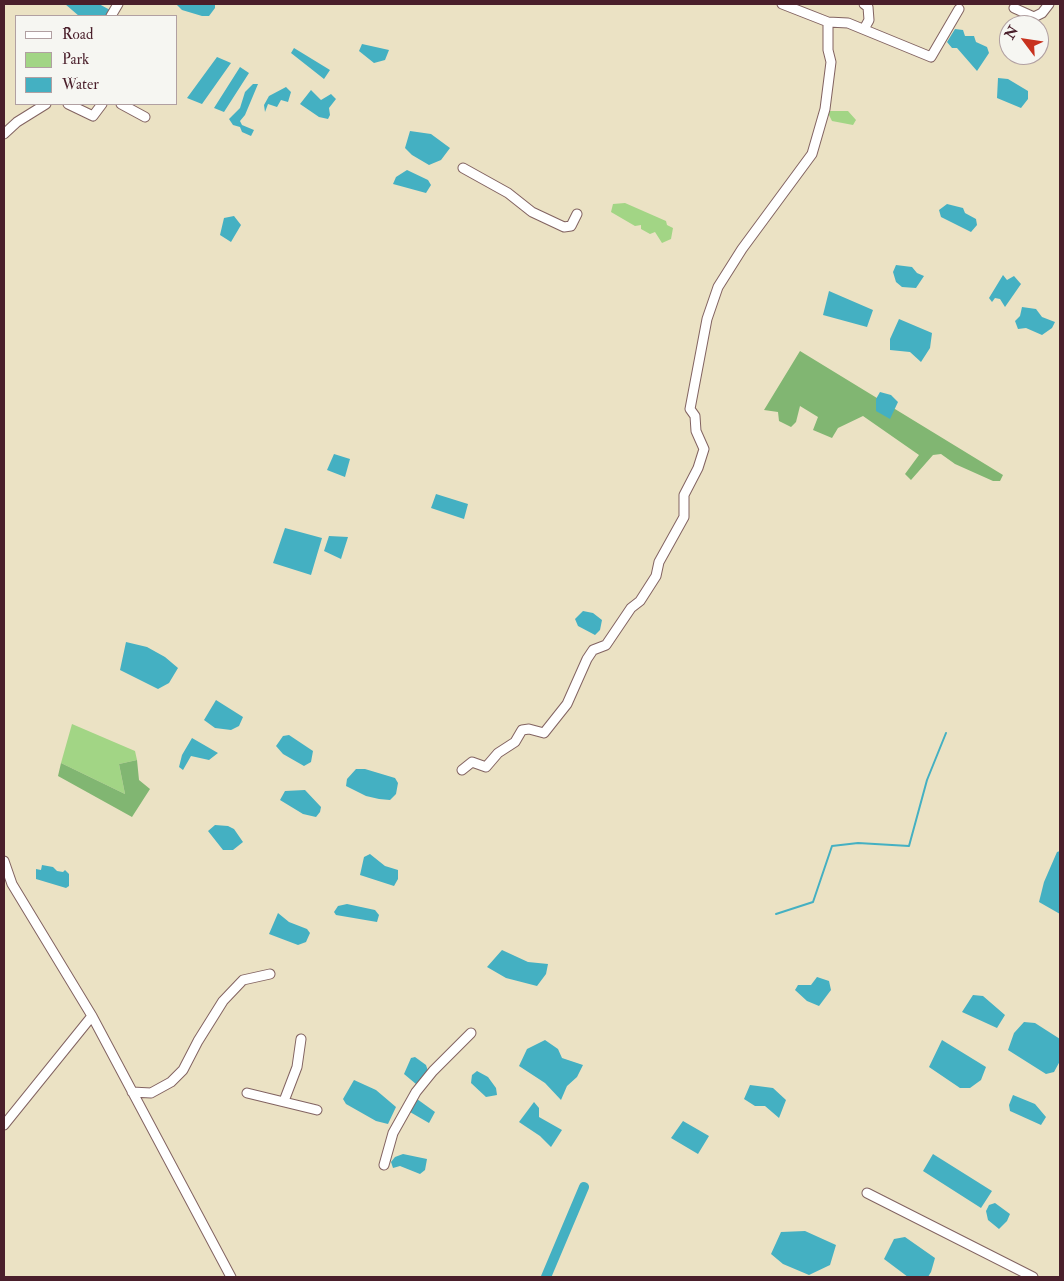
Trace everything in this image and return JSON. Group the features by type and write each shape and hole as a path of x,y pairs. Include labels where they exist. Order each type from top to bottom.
{"street":[{"path":"112,15 118,4"},
{"path":"782,4 828,22 848,23 931,57 959,9"},
{"path":"864,4 868,7 869,20 864,29"},
{"path":"1014,8 1034,17 1042,13 1049,4"},
{"path":"462,770 472,762 486,767 498,753 515,742 522,730 529,729 544,734 567,704 586,659 593,650 606,645 631,608 640,601 656,576 659,562 684,517 684,495 698,468 704,448 696,431 695,416 690,409 707,319 718,286 812,154 825,109 831,62 828,50 828,22"},
{"path":"4,134 17,122 44,105"},
{"path":"70,105 93,116 101,105"},
{"path":"123,105 145,117"},
{"path":"463,168 508,193 532,212 564,227 571,226 577,214"},
{"path":"4,861 12,884 92,1016 231,1277"},
{"path":"132,1092 151,1093 171,1082 183,1070 198,1041 224,1001 243,980 270,974"},
{"path":"4,1125 92,1016"},
{"path":"384,1165 393,1133 416,1092 433,1071 471,1033"},
{"path":"284,1101 297,1067 301,1039"},
{"path":"247,1093 317,1110"},
{"path":"867,1194 1033,1277"}],"green space":[{"path":"827,111 848,111 856,120 853,125 832,121"},
{"path":"625,203 666,221 667,225 673,228 671,239 662,243 655,232 650,234 641,229 641,225 635,226 611,212 613,204"},
{"path":"800,351 1003,475 1000,481 993,481 955,464 941,454 933,455 911,480 905,474 919,455 863,416 838,428 832,438 813,430 818,417 800,406 796,422 791,427 779,421 778,412 764,410"},
{"path":"72,724 135,751 137,760 119,764 125,794 61,763"},
{"path":"137,760 139,780 150,789 132,817 58,776 61,763 125,794 119,764"}],"water":[{"path":"65,4 99,4 110,10 108,15 78,15"},
{"path":"176,4 215,4 215,8 209,16 202,16 182,10"},
{"path":"955,29 963,30 965,36 974,36 976,42 987,47 989,53 977,71 957,48 952,48 947,42"},
{"path":"362,44 389,50 385,60 374,63 359,51"},
{"path":"294,48 330,70 324,79 291,53"},
{"path":"217,57 231,63 202,104 187,98"},
{"path":"240,67 249,73 224,112 214,108"},
{"path":"998,78 1008,79 1028,91 1028,99 1021,108 997,98"},
{"path":"253,84 258,84 245,115 240,121 242,125 254,130 251,136 242,132 240,127 233,125 229,119 240,108 245,92"},
{"path":"286,87 291,92 288,102 281,100 277,107 268,104 265,112 264,105 269,96"},
{"path":"311,90 321,100 331,94 336,99 329,108 330,115 328,119 319,117 300,104"},
{"path":"410,131 431,134 450,148 441,160 429,165 412,155 405,148"},
{"path":"407,170 428,180 431,185 426,193 393,184 396,177"},
{"path":"947,204 963,208 965,213 976,219 977,225 971,232 941,217 939,210"},
{"path":"234,216 241,225 231,242 220,235 224,218"},
{"path":"896,265 912,267 917,273 924,276 916,288 902,287 896,282 893,272"},
{"path":"1003,275 1007,280 1014,276 1021,284 1005,307 1000,299 995,298 992,302 989,298"},
{"path":"829,291 873,310 867,327 823,315"},
{"path":"1022,307 1036,309 1042,317 1055,322 1052,328 1042,335 1026,328 1018,329 1015,321 1020,316"},
{"path":"899,319 932,333 930,348 921,362 910,352 890,350 890,339"},
{"path":"880,392 891,395 898,402 890,419 876,411 876,399"},
{"path":"334,454 350,459 345,477 327,470"},
{"path":"436,494 468,504 464,519 431,508"},
{"path":"285,528 322,538 311,575 273,563"},
{"path":"329,536 348,537 341,559 324,551"},
{"path":"583,611 593,613 602,620 600,630 595,635 578,626 575,619"},
{"path":"126,642 147,647 165,657 178,668 169,683 158,689 120,670"},
{"path":"216,700 243,717 239,726 231,730 215,728 204,720"},
{"path":"289,735 313,751 311,762 304,766 283,754 276,746 283,736"},
{"path":"192,738 218,753 209,760 191,756 183,770 179,767 182,755"},
{"path":"356,769 365,769 395,778 398,783 396,794 390,800 379,799 366,796 346,786 347,779"},
{"path":"305,790 321,807 316,817 303,814 280,800 285,791"},
{"path":"215,825 228,826 234,829 243,842 233,850 223,850 208,831"},
{"path":"1060,851 1060,914 1039,902 1044,882 1057,852"},
{"path":"370,854 385,866 398,870 398,879 394,886 360,875 364,857"},
{"path":"42,865 53,867 57,871 63,872 65,870 69,874 69,886 66,888 36,879 36,869 41,870"},
{"path":"347,904 375,910 379,915 377,922 336,915 334,912 338,906"},
{"path":"278,913 289,922 307,929 310,933 306,942 298,945 269,934"},
{"path":"502,950 528,962 548,964 546,974 537,986 506,978 487,967"},
{"path":"817,977 829,981 831,990 819,1006 807,1001 795,990 798,985 811,985"},
{"path":"973,995 983,996 1005,1015 997,1028 962,1012"},
{"path":"1024,1022 1035,1023 1060,1039 1060,1061 1054,1072 1046,1074 1008,1050 1014,1033"},
{"path":"545,1040 558,1049 562,1058 583,1065 577,1077 567,1086 561,1100 545,1083 519,1066 527,1049"},
{"path":"942,1040 986,1067 981,1080 970,1088 960,1088 929,1067"},
{"path":"415,1057 426,1065 428,1071 416,1084 404,1074 411,1058"},
{"path":"477,1071 488,1077 496,1088 497,1095 486,1097 471,1083 472,1075"},
{"path":"354,1080 376,1090 396,1107 388,1124 376,1121 346,1104 343,1099"},
{"path":"750,1085 773,1088 786,1100 779,1118 765,1106 755,1106 744,1099"},
{"path":"1013,1095 1035,1104 1046,1117 1041,1125 1010,1111 1009,1105"},
{"path":"417,1099 435,1112 429,1123 410,1112"},
{"path":"534,1102 539,1108 539,1117 562,1130 551,1147 540,1136 519,1122"},
{"path":"683,1121 709,1136 698,1154 671,1138"},
{"path":"403,1154 427,1159 425,1170 420,1174 400,1166 393,1168 391,1162 395,1157"},
{"path":"933,1154 992,1191 981,1208 923,1171"},
{"path":"995,1203 1010,1214 1007,1221 999,1229 988,1220 986,1211 989,1205"},
{"path":"805,1231 836,1245 830,1265 809,1275 783,1264 771,1254 781,1232"},
{"path":"905,1237 935,1258 928,1277 908,1277 884,1259 894,1239"}],"waterway":[{"path":"776,914 813,902 832,846 858,843 909,846 927,780 946,733"},
{"path":"546,1277 584,1187"}]}
